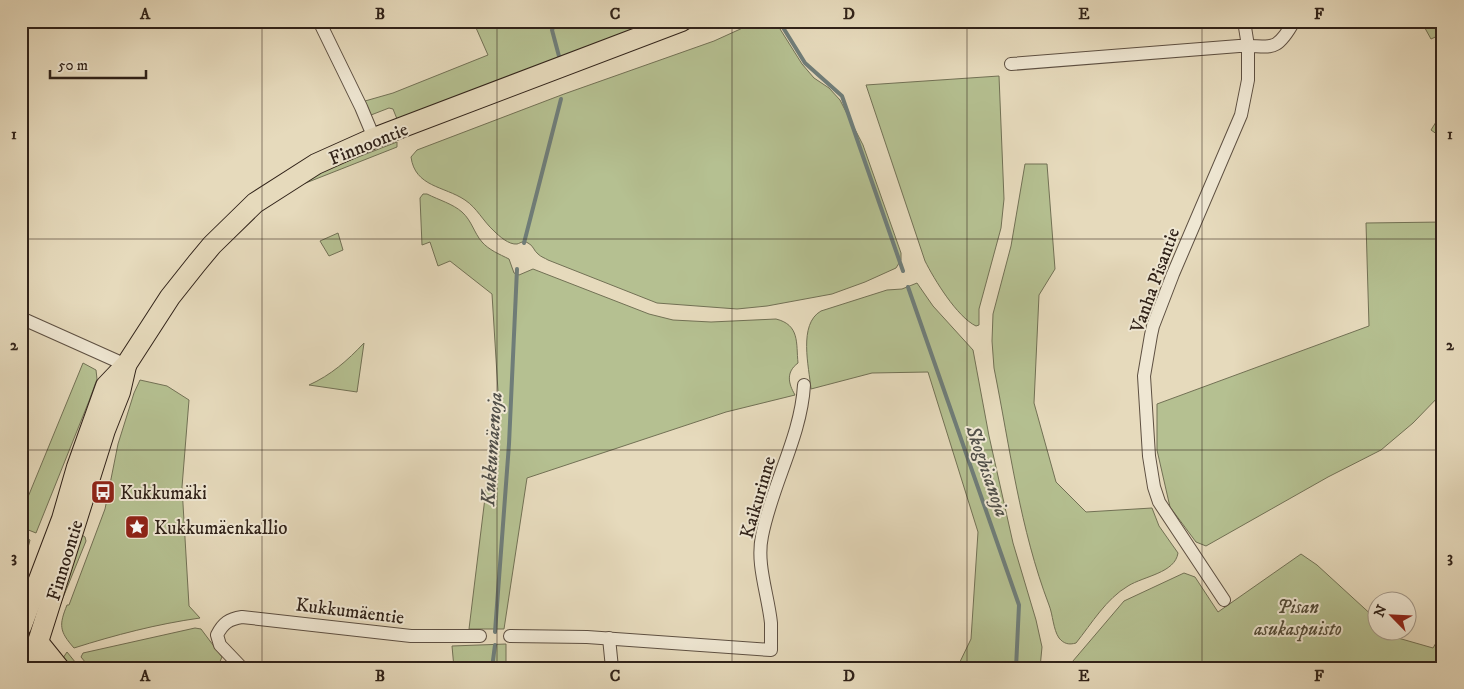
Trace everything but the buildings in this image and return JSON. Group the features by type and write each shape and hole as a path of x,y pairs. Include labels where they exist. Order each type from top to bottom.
{"main road":[{"name":"Finnoontie","path":"21,627 62,519 77,467 106,386 126,366 170,297 212,245 255,203 316,164 374,138 682,21"},
{"name":"Finnoontie","path":"28,664 38,642 105,430 120,392 126,366"},
{"path":"38,642 59,668"}],"street":[{"path":"319,21 374,138"},
{"name":"Vanha Pisantie","path":"1224,600 1158,502 1149,456 1144,376 1153,326 1173,274 1241,115 1248,80 1248,46 1244,21"},
{"path":"1011,64 1248,46 1268,48 1276,45 1283,39 1294,21"},
{"path":"21,318 126,366"},
{"name":"Kaikurinne","path":"609,638 771,650 770,623 761,559 761,546 764,528 798,422 803,403 804,385"},
{"name":"Kukkumäentie","path":"242,668 220,645 217,635 220,628 229,619 242,617 411,636 480,636"},
{"path":"21,627 38,642"},
{"path":"510,636 609,638 612,668"}],"green space":[{"path":"473,21 666,21 397,119 393,109 389,108 371,115 365,101 393,93 488,55"},
{"path":"758,21 775,21 802,64 814,78 829,88 840,100 863,145 901,253 901,260 896,268 832,294 767,306 737,309 657,303 548,260 539,255 526,242 514,244 508,242 490,227 469,203 457,195 424,180 414,167 411,157 417,150 564,94 714,41"},
{"path":"1421,21 1441,21 1442,34 1431,39"},
{"path":"999,76 1004,199 1001,228 979,309 979,325 976,326 961,315 940,287 925,261 866,85"},
{"path":"1443,119 1443,138 1440,139 1431,130 1436,122"},
{"path":"397,142 397,147 293,188 309,176"},
{"path":"1025,164 1047,164 1055,269 1039,295 1034,403 1056,482 1086,512 1152,508 1159,526 1178,553 1176,560 1165,570 1120,591 1100,612 1076,643 1071,644 1063,642 1057,634 1030,547 994,368 993,314 1011,246"},
{"path":"423,194 446,202 462,212 482,242 491,250 509,259 514,273 519,275 533,269 649,314 673,320 711,322 776,319 789,326 795,336 798,363 791,370 789,378 795,395 726,412 527,478 504,629 469,629 498,391 492,294 450,261 438,266 430,242 422,245 420,198"},
{"path":"1443,222 1443,392 1413,423 1381,450 1328,477 1206,546 1196,542 1170,507 1157,450 1157,404 1369,326 1366,223"},
{"path":"338,233 343,250 329,256 320,241"},
{"path":"917,283 933,306 973,350 989,436 1013,543 1042,647 1040,668 957,668 971,639 978,532 928,372 872,373 811,389 807,358 807,336 809,326 814,317 821,311 887,290 902,289"},
{"path":"364,343 357,392 309,385 338,367"},
{"path":"83,363 96,370 97,379 36,533 21,527 21,514"},
{"path":"140,380 167,386 189,400 182,487 189,606 200,618 136,630 74,648 63,632 63,618 105,509 118,444"},
{"path":"21,535 30,540 21,568"},
{"path":"82,535 86,541 60,605 67,565"},
{"name":"Pisan asukaspuisto","path":"1301,554 1317,565 1366,610 1366,642 1412,642 1433,648 1443,631 1443,668 1067,668 1124,601 1184,573 1195,577 1218,612"},
{"path":"195,628 201,629 222,657 217,668 90,668 81,657 83,653"},
{"path":"506,644 506,668 454,668 452,646"},
{"path":"67,652 80,668 66,668 61,661"}],"waterway":[{"name":"Kukkumäenoja","path":"556,21 552,30 560,60"},
{"name":"Skogbisanoja","path":"779,21 805,63 842,96 903,271"},
{"name":"Kukkumäenoja","path":"524,243 561,99"},
{"name":"Kukkumäenoja","path":"495,632 509,444 517,269"},
{"name":"Skogbisanoja","path":"908,287 1019,605 1016,668"},
{"name":"Kukkumäenoja","path":"492,668 495,645"}],"place":[{"name":"Kukkumäki","path":"103,492"},
{"name":"Kukkumäenkallio","path":"137,527"}]}
